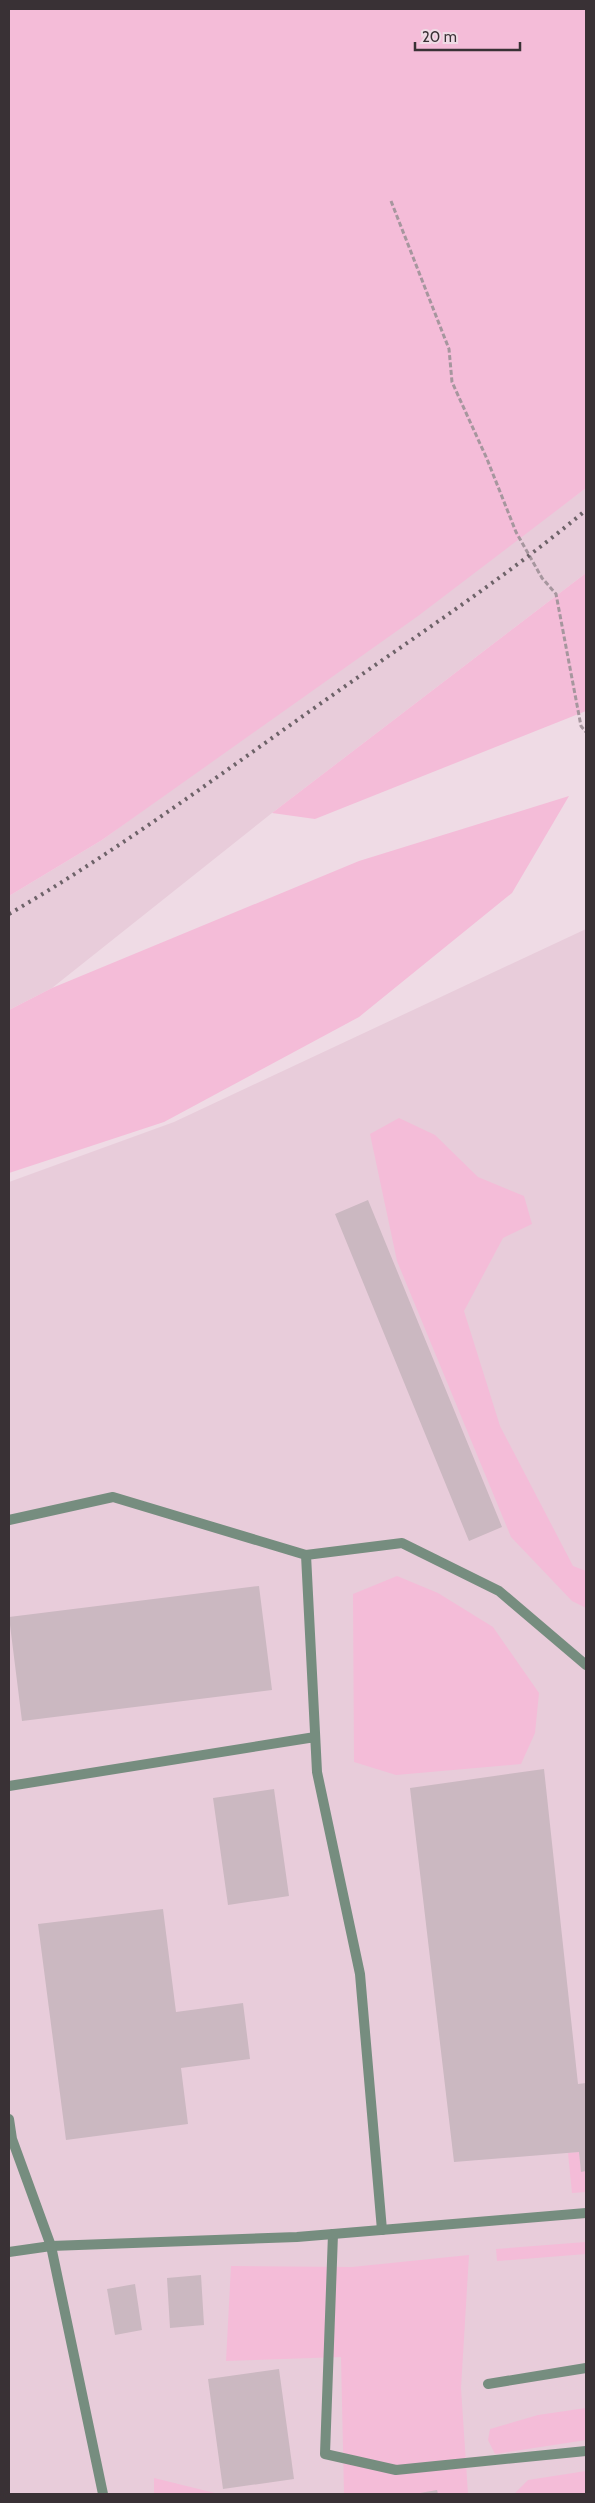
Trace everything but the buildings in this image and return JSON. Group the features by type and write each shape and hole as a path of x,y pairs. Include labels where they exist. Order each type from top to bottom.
{"street":[{"path":"10,1519 113,1498 306,1555 402,1543 500,1591 586,1665"},
{"path":"306,1555 317,1772 360,1974 382,2230"},
{"path":"9,1786 315,1737"},
{"path":"9,2119 12,2139 51,2246 103,2494"},
{"path":"9,2252 51,2246 334,2234 586,2212"},
{"path":"334,2234 325,2454 396,2470 586,2451"},
{"path":"488,2384 586,2368"}],"path":[{"path":"391,201 449,349 452,382 487,459 516,532 532,564 556,594 581,726 586,732"}],"shaded area":[{"path":"9,9 586,9 586,488 418,616 102,840 9,896"},
{"path":"586,488 586,573 272,813 52,988 9,1010 9,896 102,840"},
{"path":"586,573 586,711 315,819 272,813"},
{"path":"569,796 512,893 359,1017 164,1122 9,1173 9,1010 52,988 359,861"},
{"path":"586,929 586,2494 9,2494 9,1182 174,1122"},
{"path":"399,1118 435,1135 478,1177 524,1196 532,1224 503,1238 464,1311 500,1426 573,1566 586,1571 586,1608 572,1601 511,1537 397,1261 370,1134"},
{"path":"397,1576 438,1593 493,1627 539,1693 535,1733 521,1764 396,1775 354,1762 353,1594"},
{"path":"579,2152 581,2171 586,2171 586,2192 572,2193 568,2153"},
{"path":"586,2242 586,2254 497,2261 496,2249"},
{"path":"469,2255 461,2388 468,2494 344,2494 341,2357 226,2361 231,2266 352,2267"},
{"path":"586,2408 586,2440 495,2454 488,2440 490,2429 538,2415"},
{"path":"586,2471 586,2494 514,2494 528,2480"},
{"path":"154,2478 219,2494 154,2494"}],"railway":[{"path":"9,914 90,864 170,810 491,584 586,510"}]}
